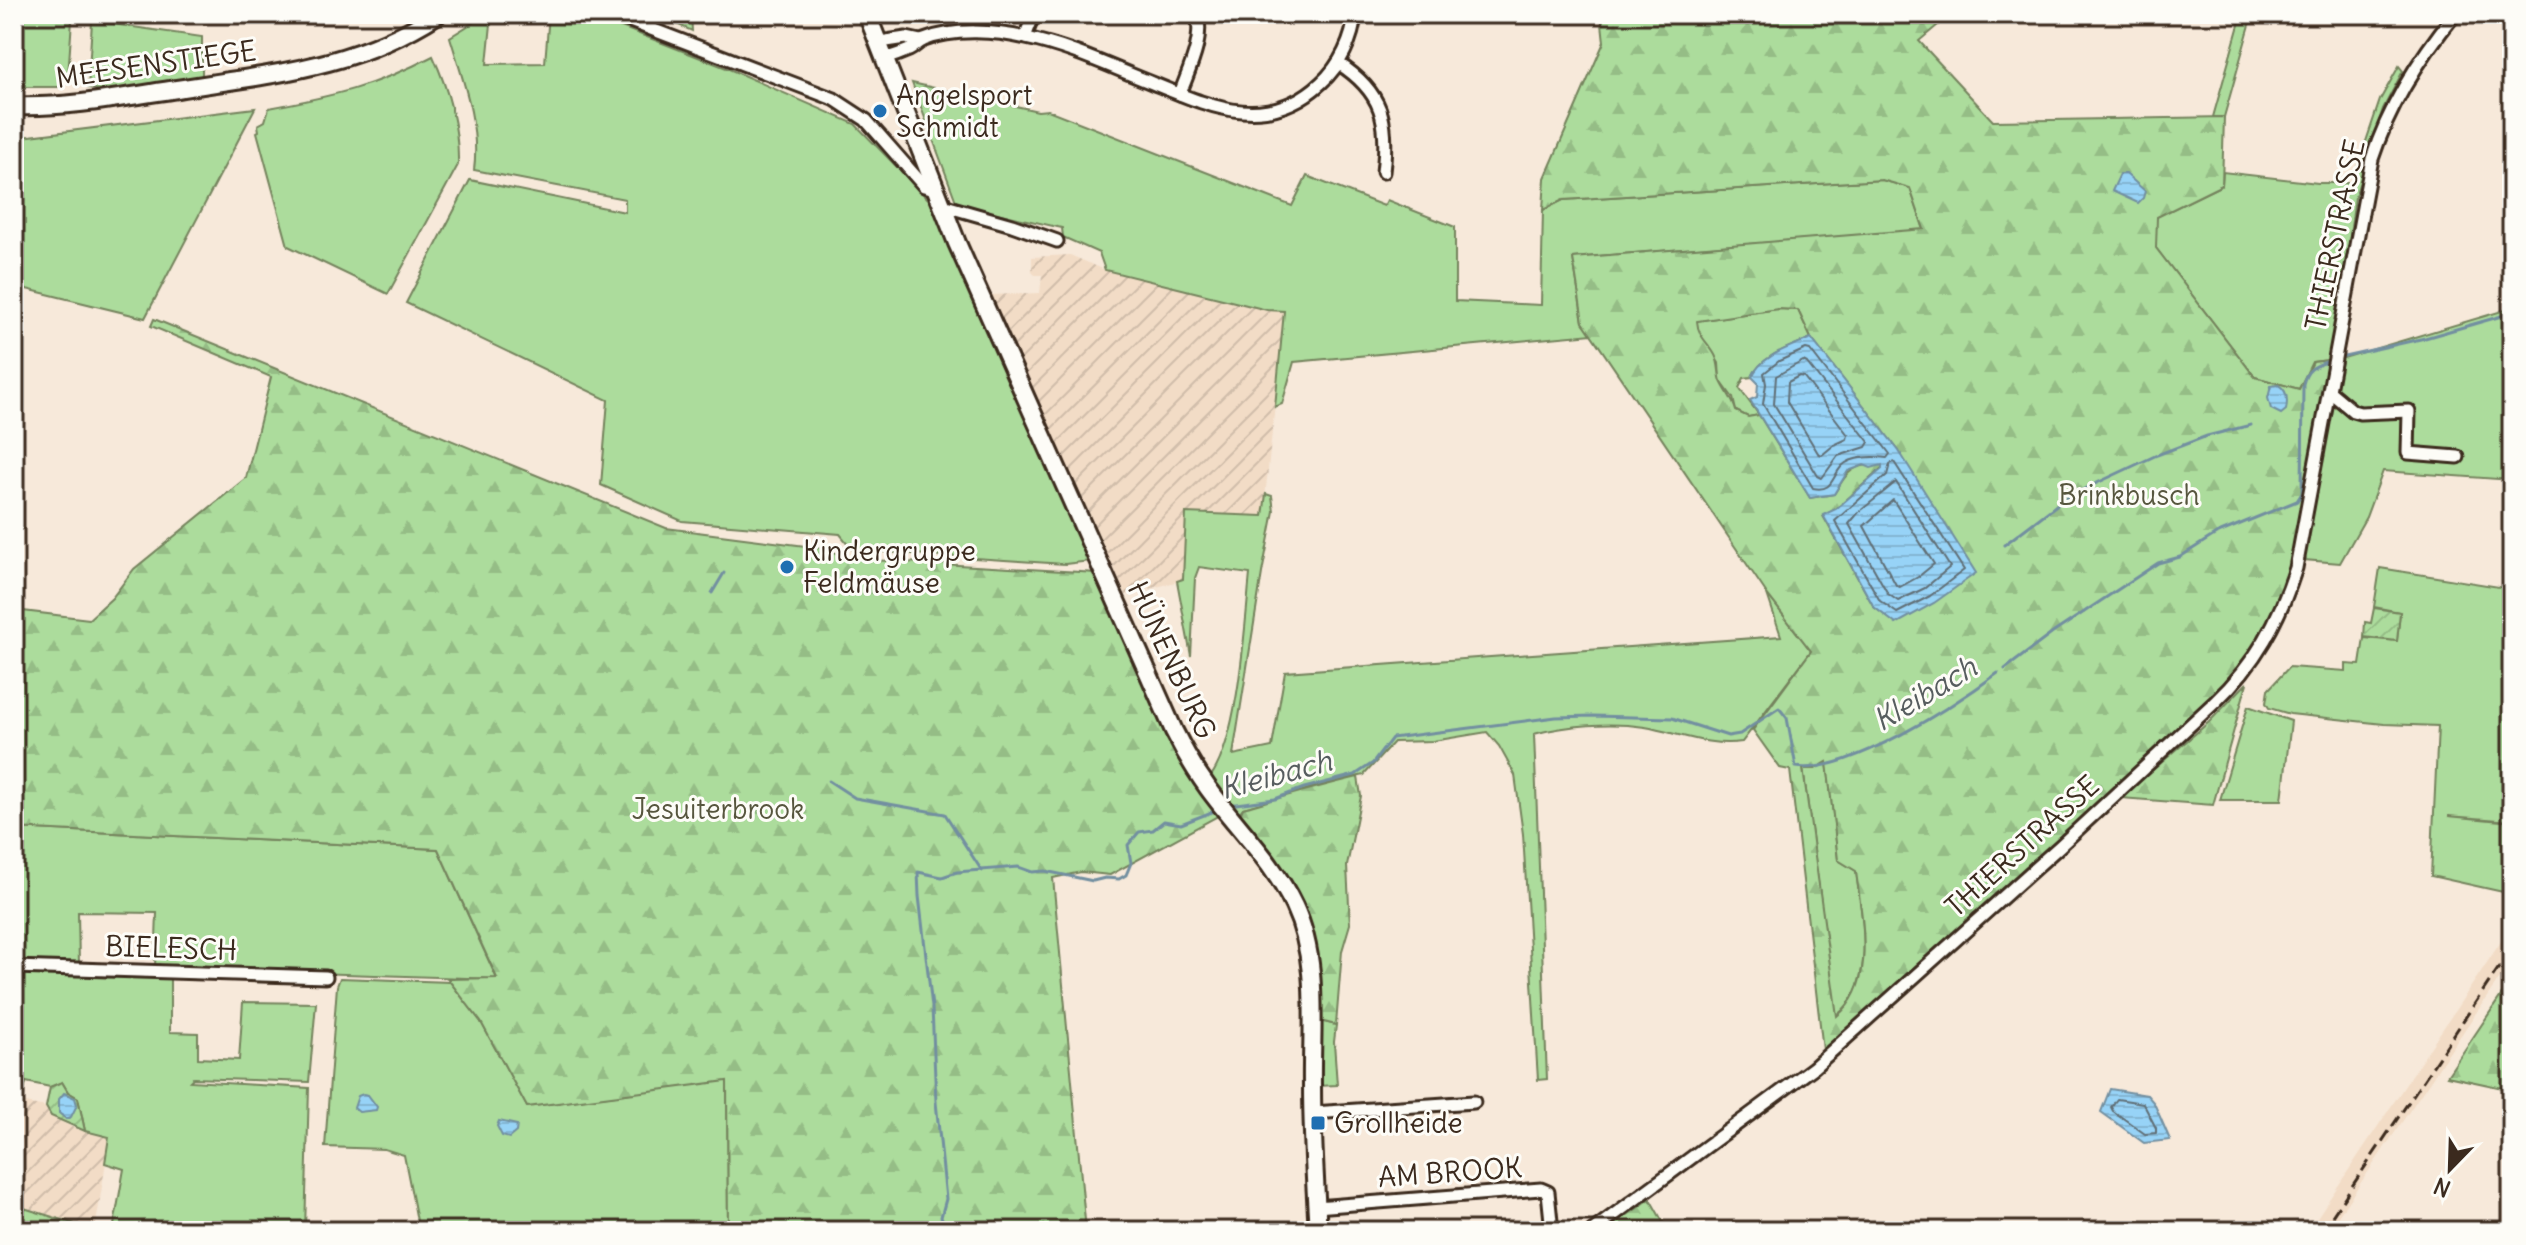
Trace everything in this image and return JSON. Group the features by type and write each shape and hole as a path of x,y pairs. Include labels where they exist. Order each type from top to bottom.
{"street":[{"name":"MEESENSTIEGE","path":"14,106 37,107 294,71 340,61 372,49 438,14"},
{"name":"HÜNENBURG","path":"612,14 834,99 866,120 924,186 935,189"},
{"name":"HÜNENBURG","path":"867,14 887,58 935,189 1174,731 1188,759 1284,885 1296,910 1305,938 1312,987 1318,1231"},
{"path":"1025,37 1034,14"},
{"path":"1180,94 1196,50 1199,35 1197,14"},
{"path":"887,58 937,36 974,33 1025,37 1059,46 1229,111 1254,112 1277,109 1306,96 1324,81 1348,44 1355,14"},
{"name":"THIERSTRASSE","path":"1592,1231 1813,1068 2060,846 2241,677 2270,634 2288,592 2305,523 2362,206 2381,132 2413,69 2455,14"},
{"path":"880,42 906,38 920,41"},
{"path":"1338,63 1365,84 1380,107 1385,128 1383,172"},
{"path":"942,205 1057,241"},
{"path":"2329,391 2353,411 2360,413 2409,411 2408,453 2458,457"},
{"name":"BIELESCH","path":"14,967 326,977"},
{"path":"1313,1113 1474,1102"},
{"name":"AM BROOK","path":"1316,1207 1541,1189 1548,1192 1552,1231"}],"shaded area":[{"path":"1070,255 1105,270 1267,310 1285,311 1263,516 1183,580 1126,595 990,295 1040,293 1042,275 1032,272 1032,257"},
{"path":"2512,925 2512,960 2328,1231 2308,1231"},
{"path":"21,1102 46,1107 51,1116 74,1128 110,1137 95,1230 14,1205 14,1121 18,1122"}],"green space":[{"path":"14,14 72,20 68,77 61,87 14,87"},
{"path":"487,14 492,14 487,64 545,63 549,14 588,14 729,69 855,124 936,207 1091,561 1065,564 853,550 840,534 682,521 601,485 608,400 406,303 470,180 625,212 625,199 474,170 472,119 450,37"},
{"path":"654,14 691,14 692,31"},
{"name":"Brinkbusch","path":"1601,14 1951,14 1919,41 1993,121 2224,117 2222,185 2157,217 2156,248 2255,377 2299,389 2313,362 2329,360 2293,567 2278,611 2238,675 1973,919 1823,1050 1790,770 1780,768 1753,730 1811,651 1767,594 1583,322 1573,258 1924,229 1910,188 1882,180 1563,200 1543,210 1545,178 1604,42","holes":["1778,309 1798,310 1811,338 1899,451 1896,623 1874,607 1823,516 1836,509 1882,468 1882,464 1852,470 1834,494 1810,498 1759,415 1748,417 1736,411 1721,381 1717,358 1698,327 1697,321","1827,762 1838,860 1856,871 1864,948 1858,986 1850,1002 1837,1016 1803,769 1815,769"]},
{"path":"2242,14 2253,14 2224,117 2213,117"},
{"path":"92,21 202,37 202,78 105,91 88,88"},
{"path":"433,56 452,109 458,165 388,294 288,246 257,132 258,125 265,121 269,108 353,89 391,76"},
{"path":"2399,66 2403,71 2383,109 2355,197 2344,282 2329,360 2312,362 2299,389 2255,377 2156,248 2156,217 2222,185 2223,172 2318,183 2352,183 2380,100"},
{"path":"912,83 1038,111 1048,110 1292,206 1307,176 1384,206 1387,200 1455,227 1455,301 1541,305 1543,210 1563,200 1882,180 1910,188 1924,230 1573,258 1583,322 1593,334 1294,362 1282,404 1275,407 1284,311 1267,310 1105,270 1099,253 1063,237 1062,228 957,204"},
{"path":"255,108 145,318 14,286 14,138"},
{"path":"2512,308 2512,480 2383,471 2366,517 2340,563 2304,560 2340,359"},
{"path":"1778,309 1798,310 1811,338 1769,357 1752,377 1744,378 1739,388 1759,415 1748,417 1736,411 1733,398 1720,380 1719,363 1698,333 1696,321"},
{"name":"Jesuiterbrook","path":"154,319 666,528 821,548 854,559 1097,573 1203,792 1218,816 1110,875 1081,872 1053,878 1086,1231 728,1231 727,1081 527,1107 481,1022 448,979 497,978 438,849 14,828 14,610 89,619 112,598 134,569 246,478 271,377 151,326"},
{"path":"14,356 24,360 14,410"},
{"path":"1266,494 1272,496 1274,511 1233,755 1272,747 1285,672 1781,636 1767,594 1811,651 1742,742 1706,741 1645,727 1618,725 1574,727 1534,734 1547,1079 1538,1080 1523,834 1515,775 1499,746 1487,732 1433,741 1394,742 1364,775 1243,808 1239,813 1211,776 1221,758 1234,708 1250,574 1199,567 1195,578 1191,656 1177,581 1183,579 1186,513 1263,516"},
{"path":"2380,568 2512,589 2512,821 2448,816 2512,822 2512,894 2431,876 2438,726 2290,714 2269,708 2266,703 2268,690 2289,667 2346,671 2346,664 2360,665 2364,638 2397,641 2400,612 2374,607"},
{"path":"2374,608 2400,612 2397,641 2364,637 2365,622 2371,623"},
{"path":"2247,683 2213,805 2120,798 2209,722"},
{"path":"2248,706 2291,721 2282,800 2220,800"},
{"path":"1827,761 1838,860 1856,871 1864,948 1858,986 1836,1016 1803,768 1815,769"},
{"path":"1358,777 1361,796 1347,866 1350,924 1342,951 1336,1025 1316,1020 1314,945 1239,817 1243,808"},
{"path":"14,828 438,849 497,979 164,968 159,964 155,967 157,913 78,912 79,965 14,963"},
{"path":"14,970 170,977 170,1032 198,1033 198,1058 239,1060 243,1002 316,1003 309,1082 193,1078 190,1081 309,1088 305,1231 113,1231 124,1169 105,1163 109,1137 85,1131 78,1098 68,1092 62,1082 50,1087 26,1082 18,1122 14,1121"},
{"path":"340,978 450,982 481,1022 527,1107 727,1080 728,1231 419,1231 404,1155 384,1149 325,1147"},
{"path":"2505,990 2512,992 2512,1090 2447,1076"},
{"path":"1316,1020 1336,1025 1337,1085 1318,1086"},
{"path":"62,1082 68,1092 78,1098 85,1131 51,1116 46,1107 50,1087"},
{"path":"1650,1199 1668,1231 1605,1231"},
{"path":"14,1205 95,1230 98,1231 14,1231"}],"water":[{"path":"2120,174 2126,174 2145,191 2138,203 2112,191"},
{"path":"1811,338 1899,451 1976,573 1934,603 1896,624 1874,607 1823,515 1836,509 1882,469 1882,465 1871,468 1864,465 1848,471 1834,494 1810,498 1750,400 1757,397 1758,383 1752,377 1756,369 1777,353"},
{"path":"2278,385 2287,399 2286,410 2281,414 2271,409 2268,398 2271,386"},
{"path":"2110,1089 2147,1095 2154,1103 2170,1140 2144,1143 2101,1112"},
{"path":"64,1093 75,1098 77,1105 71,1117 66,1119 59,1113 59,1099"},
{"path":"368,1095 376,1110 359,1112 354,1108 358,1096"},
{"path":"499,1121 517,1125 516,1132 509,1138 502,1136 497,1126"}],"waterway":[{"name":"Kleibach","path":"2340,357 2425,338 2512,313"},
{"name":"Kleibach","path":"2005,669 2054,632 2158,563 2180,557 2216,534 2297,501 2302,493 2303,384 2312,368 2329,361"},
{"path":"2004,545 2067,497 2157,455 2207,436 2251,425"},
{"path":"712,593 724,573"},
{"name":"Kleibach","path":"1228,805 1275,799 1355,775 1373,763 1392,738 1556,717 1672,718 1728,736 1740,734 1779,708 1787,718 1796,767 1818,767 1844,760 1901,735 1998,673"},
{"path":"829,781 855,798 945,814 982,871"},
{"name":"Kleibach","path":"951,1231 941,1217 946,1199 936,1102 932,1007 918,872 942,877 957,872 1018,867 1093,881 1119,879 1126,875 1131,863 1128,845 1139,832 1153,830 1164,821 1181,824 1217,810"}],"railway":[{"path":"2322,1231 2512,948"}],"place":[{"name":"Angelsport Schmidt","path":"880,111"},
{"name":"Kindergruppe Feldmäuse","path":"787,567"},
{"name":"Grollheide","path":"1318,1123"}]}
